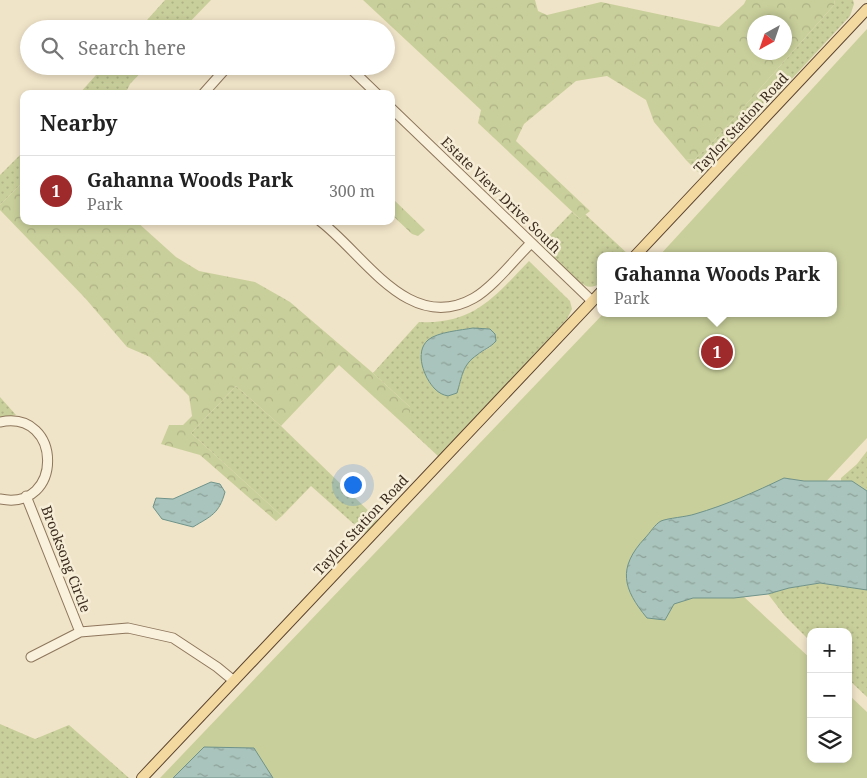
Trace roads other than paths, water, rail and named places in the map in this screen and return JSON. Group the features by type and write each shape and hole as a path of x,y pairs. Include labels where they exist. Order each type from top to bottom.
{"main road":[{"name":"Taylor Station Road","path":"639,252 867,9"},
{"name":"Taylor Station Road","path":"142,778 597,296"}],"street":[{"path":"207,90 220,75"},
{"path":"357,75 373,90"},
{"name":"Estate View Drive South","path":"395,112 592,301"},
{"path":"324,225 391,288 422,306 441,307 458,305 474,298 531,243"},
{"name":"Brooksong Circle","path":"0,422 16,421 25,424 41,436 46,445 49,465 41,484 26,496 16,499 0,498"},
{"name":"Brooksong Circle","path":"26,496 80,632"},
{"path":"31,657 80,632 128,628 173,638 218,667 234,680"}],"water":[{"path":"473,328 490,329 495,334 496,341 468,363 463,372 457,393 448,396 443,394 431,384 424,372 421,358 424,345 428,340 437,335"},
{"path":"784,478 804,481 852,481 867,491 867,590 820,583 789,588 768,594 734,598 693,598 674,604 665,620 647,618 628,588 626,578 630,559 657,524 664,520 718,507"},
{"path":"211,482 220,484 225,492 223,499 214,514 193,527 162,519 153,507 156,498 173,499"},
{"path":"204,747 254,748 273,778 173,778"}],"place":[{"name":"Gahanna Woods Park","path":"717,352"}]}
